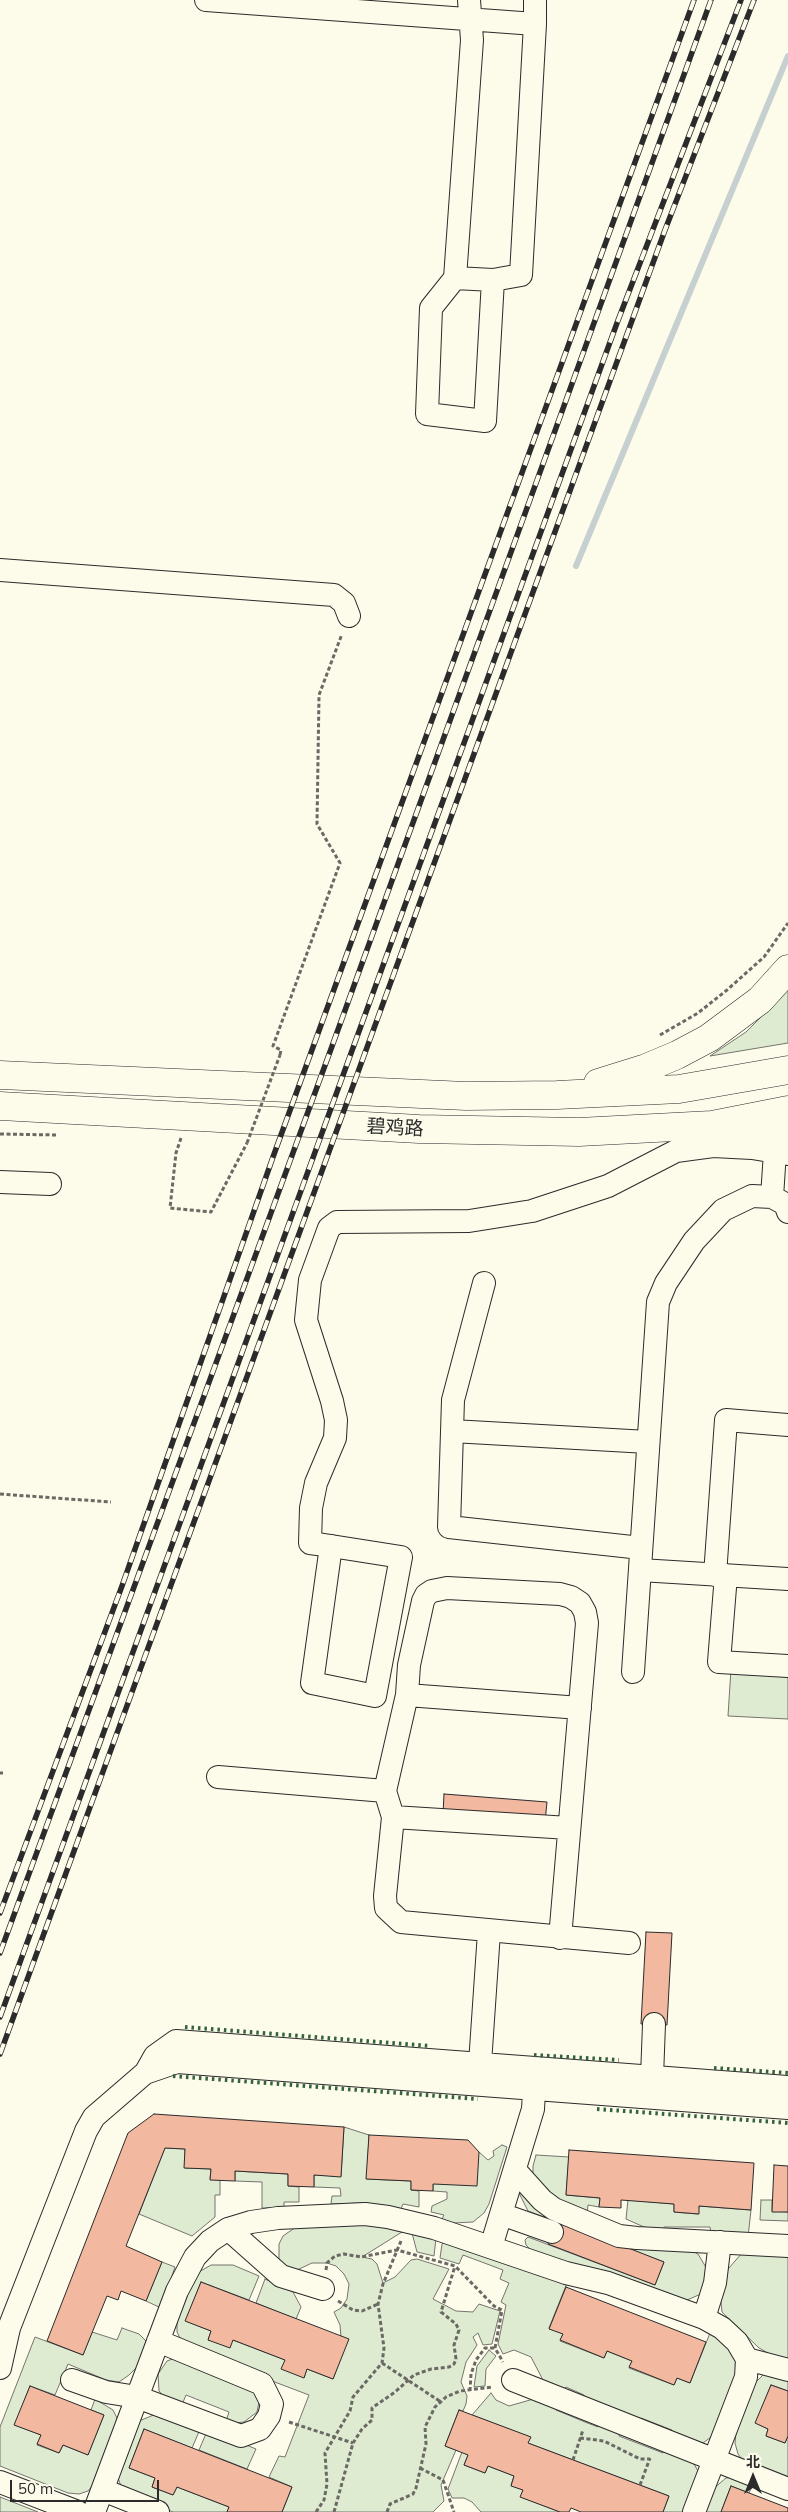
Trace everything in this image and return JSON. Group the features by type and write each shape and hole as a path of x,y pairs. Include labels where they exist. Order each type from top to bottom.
{"highway":[{"path":"553,1095 646,1068 678,1055 738,1019 760,1000 788,969"},
{"name":"碧鸡路","path":"0,1075 466,1096 553,1095 679,1088 788,1070"},
{"name":"碧鸡路","path":"0,1106 419,1129 579,1132 712,1125 788,1110"},
{"path":"712,1125 784,1146"}],"street":[{"path":"206,0 470,9 535,24"},
{"path":"455,278 493,280 521,276 535,0"},
{"path":"470,9 472,40 455,278 431,308 427,414 485,421 493,280"},
{"path":"0,570 334,595 344,603 348,616"},
{"path":"331,1546 312,1683 375,1696 401,1557 331,1546 310,1543 311,1508 316,1483 335,1438 336,1420 332,1401 306,1320 310,1280 329,1228 337,1222 469,1222 532,1211 608,1186 676,1151 713,1146 784,1146 780,1204 752,1196 723,1210 694,1241 666,1283 658,1302 633,1672"},
{"path":"0,1182 50,1184"},
{"path":"484,1283 452,1400 449,1527 641,1559 721,1575 788,1579"},
{"path":"788,1425 726,1420 720,1662 788,1666"},
{"path":"452,1431 648,1442"},
{"path":"560,1938 587,1623 585,1612 580,1603 571,1597 560,1594 448,1588 432,1591 423,1601 409,1665 407,1695 385,1791 393,1817 385,1896 386,1908 392,1916 410,1925 560,1938 630,1943"},
{"path":"407,1695 580,1708"},
{"path":"218,1776 385,1791"},
{"path":"546,1811 570,1820"},
{"path":"393,1817 570,1820"},
{"path":"480,2074 489,1932"},
{"path":"652,2077 654,2024"},
{"path":"0,2368 9,2328 86,2131 94,2117 106,2104 145,2073 177,2062 480,2074 788,2108"},
{"path":"535,2079 652,2077 788,2087"},
{"path":"491,2247 533,2108 535,2079"},
{"path":"515,2170 542,2200 554,2209 619,2236 788,2246"},
{"path":"94,2512 187,2270 210,2241 228,2229 251,2222 278,2218 365,2214 434,2228 566,2273 608,2283 704,2318 722,2328 736,2342 747,2359 746,2377 694,2512"},
{"path":"501,2214 552,2232"},
{"path":"228,2229 281,2276 323,2289"},
{"path":"704,2318 715,2283 720,2242"},
{"path":"72,2380 106,2392 137,2397 241,2436 260,2429 269,2416 272,2404 262,2384 158,2342"},
{"path":"747,2359 788,2370"},
{"path":"513,2380 788,2489"},
{"path":"0,2482 78,2512"},
{"path":"103,2490 158,2512"}],"path":[{"path":"182,1136 176,1153 170,1208 212,1212 248,1143 280,1055 281,1050 273,1046 340,864 317,824 319,695 348,616"},
{"path":"657,1037 698,1012 727,990 764,957 788,923"},
{"path":"0,1494 111,1502"},
{"path":"316,2512 324,2500 327,2484 325,2453 350,2411 353,2397 382,2363 384,2348 378,2304 409,2222"},
{"path":"378,2304 362,2311 353,2310 323,2289 327,2262 335,2256 344,2254 361,2257 397,2250 455,2266 494,2306 502,2310 495,2348 513,2380 488,2389 460,2391 435,2407 425,2427 426,2444 413,2494 396,2500 390,2504 386,2512"},
{"path":"334,2512 353,2443 362,2429 372,2420 372,2408 395,2392 414,2375 431,2369 449,2368 454,2364 456,2359 454,2345 459,2330 456,2324 441,2312 455,2266"},
{"path":"470,2390 471,2374 476,2360 485,2348 495,2348"},
{"path":"382,2363 441,2402"},
{"path":"573,2460 590,2410"},
{"path":"269,2416 353,2443"},
{"path":"580,2438 604,2441 640,2459 650,2459"},
{"path":"640,2485 660,2438"},
{"path":"420,2468 443,2480 454,2512"}],"green space":[{"path":"788,990 788,1043 710,1056 746,1032"},
{"path":"731,1669 788,1673 788,1719 728,1716"},
{"path":"344,2127 369,2135 367,2179 411,2181 411,2190 419,2191 419,2207 403,2204 401,2209 361,2203 331,2204 332,2196 341,2196 340,2188 314,2187 314,2175 341,2176"},
{"path":"502,2145 507,2147 489,2204 484,2213 473,2222 453,2223 442,2219 444,2215 431,2212 432,2206 447,2199 447,2192 433,2191 433,2184 479,2152 488,2160 494,2156 493,2151"},
{"path":"165,2148 185,2149 185,2168 211,2169 210,2179 220,2180 220,2195 215,2195 215,2217 192,2236 139,2214"},
{"path":"536,2155 569,2157 566,2195 600,2198 599,2207 588,2205 587,2216 554,2203 533,2178 533,2166"},
{"path":"235,2171 288,2174 288,2186 299,2187 299,2202 284,2202 284,2207 262,2208 262,2182 235,2181"},
{"path":"520,2188 540,2206 688,2249 698,2254 707,2269 701,2294 687,2300 675,2299 601,2270 566,2263 531,2250 526,2245 525,2240 528,2237 655,2285 664,2262 528,2211 518,2191"},
{"path":"628,2200 674,2204 674,2212 698,2214 699,2206 751,2210 748,2237 711,2234 710,2227 664,2227 663,2233 626,2219"},
{"path":"761,2200 772,2200 772,2211 788,2212 788,2221 760,2220"},
{"path":"356,2223 386,2226 402,2232 362,2257 372,2259 377,2264 383,2283 395,2277 411,2260 417,2259 449,2269 433,2299 456,2311 473,2312 479,2304 500,2311 492,2344 483,2345 478,2333 473,2337 477,2345 466,2362 461,2382 467,2396 466,2404 463,2411 459,2410 445,2446 456,2450 441,2485 444,2501 433,2512 282,2512 292,2487 269,2477 279,2456 285,2457 309,2395 185,2348 177,2332 177,2319 197,2273 211,2265 233,2265 259,2276 249,2300 201,2282 186,2321 211,2331 208,2340 233,2340 285,2360 304,2378 307,2369 333,2379 348,2339 341,2337 340,2325 334,2312 341,2308 347,2299 349,2284 344,2274 336,2266 327,2263 312,2263 297,2270 288,2269 279,2262 279,2244 283,2236 296,2227"},
{"path":"412,2233 436,2238 434,2256 417,2252"},
{"path":"446,2240 567,2283 549,2328 563,2334 560,2341 604,2358 607,2351 632,2361 629,2368 674,2385 677,2378 690,2383 710,2333 723,2341 736,2361 737,2372 711,2437 703,2443 695,2444 670,2437 672,2430 641,2418 638,2425 590,2405 584,2395 566,2387 561,2392 545,2384 531,2357 514,2350 503,2354 498,2344 506,2305 501,2302 509,2283 500,2279 503,2270 463,2255 459,2264 440,2258 442,2244"},
{"path":"788,2251 788,2364 759,2348 722,2312 720,2293 728,2269 743,2252"},
{"path":"162,2262 175,2267 161,2308 146,2301"},
{"path":"265,2279 293,2292 301,2307 296,2319 256,2303"},
{"path":"122,2328 139,2334 146,2341 139,2365 129,2375 119,2382 106,2380 68,2364 55,2395 30,2386 15,2425 41,2435 37,2445 59,2453 63,2445 88,2455 104,2415 91,2410 95,2399 113,2410 117,2418 116,2427 93,2485 88,2491 79,2494 68,2493 0,2466 0,2427 35,2337 83,2355 92,2332 117,2340"},
{"path":"489,2350 496,2356 486,2369 485,2386 474,2387 477,2366"},
{"path":"175,2358 256,2392 259,2402 257,2412 244,2422 225,2424 229,2412 186,2395 181,2407 164,2397 159,2391 158,2374 167,2361"},
{"path":"764,2374 788,2376 788,2391 771,2385 756,2423 768,2429 766,2436 785,2443 788,2436 788,2483 744,2462 738,2454 735,2443 736,2433 754,2384"},
{"path":"491,2393 496,2400 509,2406 537,2398 558,2403 556,2410 598,2427 601,2421 621,2429 619,2436 663,2453 666,2447 691,2459 698,2471 684,2512 663,2512 669,2496 528,2443 530,2437 472,2415"},
{"path":"156,2414 201,2427 192,2448 144,2429 129,2468 155,2478 152,2487 173,2495 177,2487 229,2507 227,2512 173,2512 126,2493 118,2478 139,2421"},
{"path":"208,2429 256,2449 247,2469 199,2450"},
{"path":"462,2452 468,2455 464,2465 485,2473 488,2466 514,2476 511,2485 523,2490 521,2497 560,2512 481,2512 472,2502 464,2498 452,2498 448,2489"},
{"path":"733,2477 754,2482 749,2493 731,2486 721,2512 704,2512 713,2489 726,2478"},
{"path":"0,2497 38,2512 0,2512"}],"building":[{"path":"444,1794 547,1802 545,1822 443,1814"},
{"path":"646,1932 672,1933 667,2025 641,2024"},
{"path":"154,2114 344,2127 341,2177 314,2175 314,2187 288,2186 288,2174 235,2171 235,2181 210,2180 211,2169 184,2168 185,2149 165,2148 126,2246 162,2262 146,2301 121,2291 118,2300 107,2296 83,2355 47,2341 128,2133"},
{"path":"369,2135 468,2140 479,2152 477,2186 433,2184 433,2191 411,2190 411,2181 366,2179"},
{"path":"569,2150 754,2163 751,2210 699,2206 699,2214 674,2212 674,2204 621,2200 621,2208 599,2207 600,2198 566,2195"},
{"path":"774,2165 788,2166 788,2212 772,2212"},
{"path":"557,2220 664,2262 655,2285 548,2244"},
{"path":"201,2282 349,2339 333,2379 307,2369 304,2378 281,2369 285,2360 233,2340 230,2348 208,2340 211,2331 185,2321"},
{"path":"566,2287 706,2342 690,2383 677,2378 674,2385 629,2367 632,2361 607,2351 604,2358 560,2340 563,2334 549,2329"},
{"path":"771,2385 788,2391 788,2436 785,2443 766,2436 768,2429 755,2423"},
{"path":"30,2386 104,2415 88,2455 63,2445 59,2453 37,2444 41,2435 14,2425"},
{"path":"459,2410 531,2437 528,2443 669,2496 663,2512 581,2512 571,2508 569,2512 560,2512 520,2497 523,2490 511,2486 514,2476 488,2466 485,2473 464,2465 468,2455 445,2446"},
{"path":"144,2429 292,2487 282,2512 227,2512 229,2507 177,2487 173,2495 152,2487 155,2478 129,2468"},
{"path":"731,2486 788,2508 788,2512 721,2512"}],"waterway":[{"path":"576,566 788,56"}],"railway":[{"path":"0,1913 122,1586 273,1157 694,0"},
{"path":"0,1953 331,1049 711,0"},
{"path":"0,2017 617,323 741,0"},
{"path":"0,2054 665,230 754,0"}],"hedge":[{"path":"185,2027 430,2046"},
{"path":"534,2055 619,2060"},
{"path":"714,2068 788,2073"},
{"path":"173,2076 478,2099"},
{"path":"597,2109 788,2123"}]}
